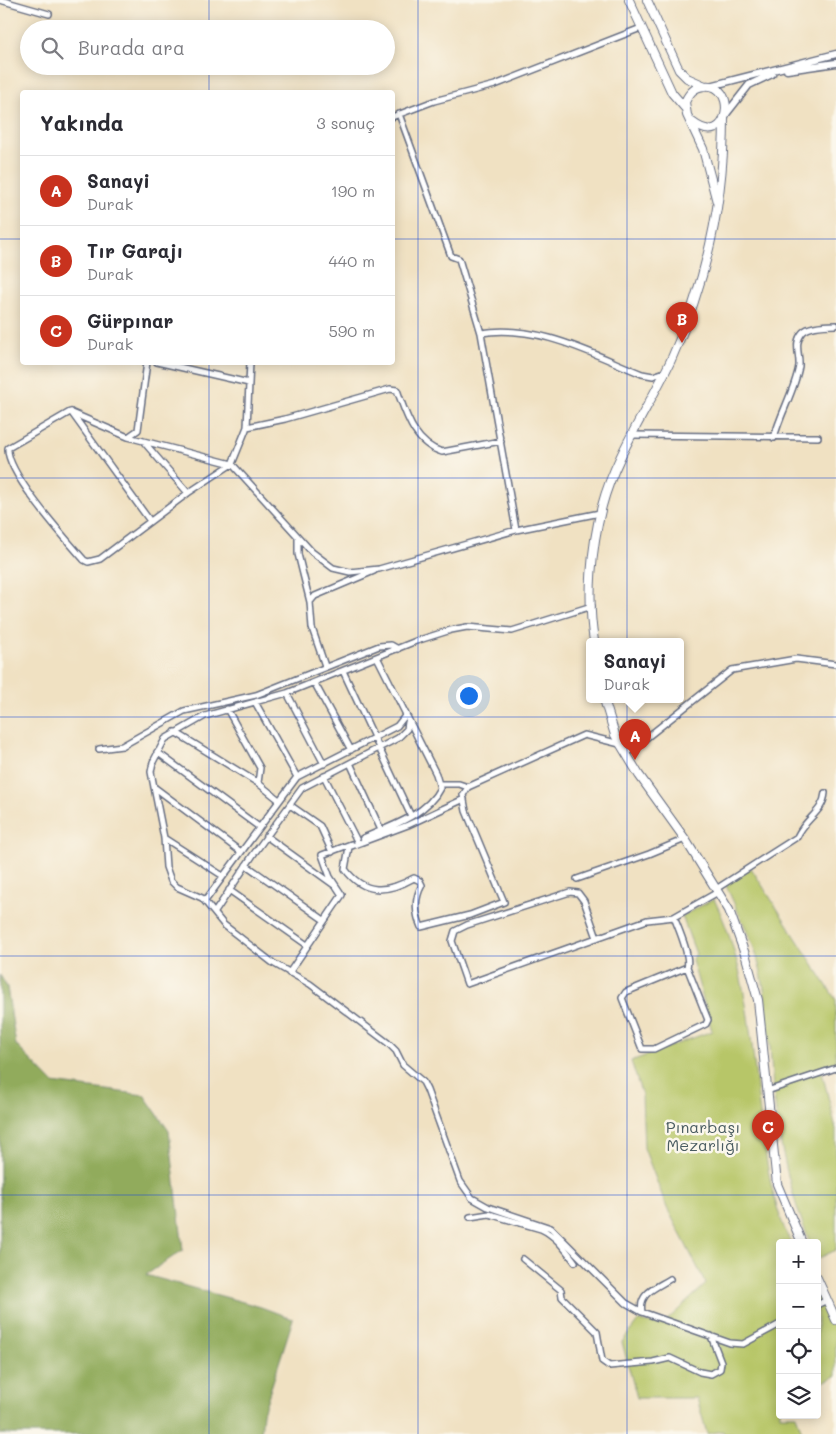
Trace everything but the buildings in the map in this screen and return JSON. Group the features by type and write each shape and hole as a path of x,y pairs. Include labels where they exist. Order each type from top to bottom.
{"main road":[{"path":"629,0 672,93 685,108 692,122 703,149 718,206"},
{"path":"594,638 592,606 593,550 600,513 616,470 665,372 706,265 722,186 724,99 720,92 687,78 679,70 647,0"},
{"path":"685,108 685,102 692,91 708,86"},
{"path":"692,122 705,129 712,129 718,127 725,116"},
{"path":"605,703 615,735 620,744 685,839 729,910 744,949 758,1000 777,1184 800,1239"},
{"path":"820,1284 836,1320"}],"street":[{"path":"0,0 49,14"},
{"path":"395,116 434,100 495,85 641,28"},
{"path":"708,86 836,54"},
{"path":"725,116 756,80 790,70 836,63"},
{"path":"399,114 451,256 459,259 481,333 516,530"},
{"path":"774,438 778,420 783,412 799,366 796,351 800,335 810,328 836,324"},
{"path":"481,333 502,329 538,334 563,341 642,374 653,376 665,372"},
{"path":"128,437 138,430 147,365"},
{"path":"170,365 249,383"},
{"path":"70,412 8,448 10,461 20,481 84,560 88,562 100,558 188,493 232,464 247,427 250,365"},
{"path":"247,427 285,419 390,388 397,390 410,423 419,437 434,450 442,452 501,442"},
{"path":"70,412 128,437 232,464 298,536 333,568 350,572 379,568 516,530 600,513"},
{"path":"70,412 150,521"},
{"path":"633,435 818,437"},
{"path":"143,441 188,493"},
{"path":"298,536 298,554 310,602 312,628 326,666"},
{"path":"310,602 314,596 379,568"},
{"path":"592,606 512,631 467,627 451,630 398,648 287,693 205,716 175,732 165,739 157,752 151,772 164,838 166,867 171,881 177,887 205,901 224,925 284,971 310,984 388,1043 396,1052 403,1065 423,1082 433,1101 460,1181 472,1198 488,1207 551,1228 626,1303 642,1312 730,1343 743,1344 776,1326"},
{"path":"99,750 122,746 184,711 256,695 379,646 391,645 398,648"},
{"path":"289,972 342,895 322,855 411,816 436,796 440,788 436,774 377,657"},
{"path":"626,754 732,670 796,659 836,664"},
{"path":"343,671 411,816"},
{"path":"314,682 351,750"},
{"path":"287,693 324,764"},
{"path":"255,702 297,777"},
{"path":"227,709 260,768 258,782"},
{"path":"205,901 297,777 375,738 407,718"},
{"path":"215,912 266,836 302,788 398,738 407,730 407,718"},
{"path":"175,732 258,782 279,800"},
{"path":"464,799 408,825 350,847 345,869 353,880 366,887 381,889 402,884 414,878 420,881 422,885 416,894 421,927 470,915 504,902 466,811 464,799 463,795 468,787 584,735 620,744"},
{"path":"157,752 259,827"},
{"path":"350,763 381,830"},
{"path":"324,776 357,841"},
{"path":"439,784 458,784 468,787"},
{"path":"154,787 241,852"},
{"path":"597,938 584,901 578,893 570,892 467,924 455,931 452,941 467,984 597,938 647,920 674,916 717,891 798,837 804,823 824,804 825,793"},
{"path":"290,805 320,826 332,852"},
{"path":"266,836 336,886"},
{"path":"164,838 223,876"},
{"path":"577,879 649,854 685,839"},
{"path":"246,865 324,920"},
{"path":"229,890 307,945"},
{"path":"674,916 684,944 687,966 708,1020 706,1024 654,1049 642,1049 622,998 626,992 687,966"},
{"path":"767,1091 836,1068"},
{"path":"470,1217 489,1214 540,1229 561,1244 575,1262"},
{"path":"524,1259 561,1290 562,1297 597,1332 602,1361 609,1366 653,1362 670,1358 700,1372 711,1374 720,1369 721,1362 711,1336"},
{"path":"642,1312 640,1303 642,1297 670,1279"},
{"path":"821,1303 827,1300"}],"green space":[{"path":"751,868 836,1000 836,1063 821,1068 836,1129 836,1250 821,1257 821,1239 808,1239 792,1189 783,1152 772,1079 767,1008 757,957 725,883"},
{"name":"Pınarbaşı Mezarlığı","path":"714,899 725,924 741,977 767,1163 774,1197 789,1239 776,1239 776,1419 797,1419 803,1434 724,1434 723,1431 707,1434 697,1398 637,1398 622,1342 638,1321 662,1325 706,1284 667,1208 644,1148 642,1095 631,1061 712,1031 692,960 696,954 682,916"},
{"path":"0,975 7,987 16,1045 53,1083 144,1095 169,1131 183,1250 146,1275 261,1307 293,1319 263,1413 261,1434 0,1434"},
{"path":"821,1302 836,1330 836,1376 821,1383"}],"place":[{"name":"Tır Garajı","path":"682,343"},
{"name":"Sanayi","path":"635,760"},
{"name":"Gürpınar","path":"768,1151"}]}
